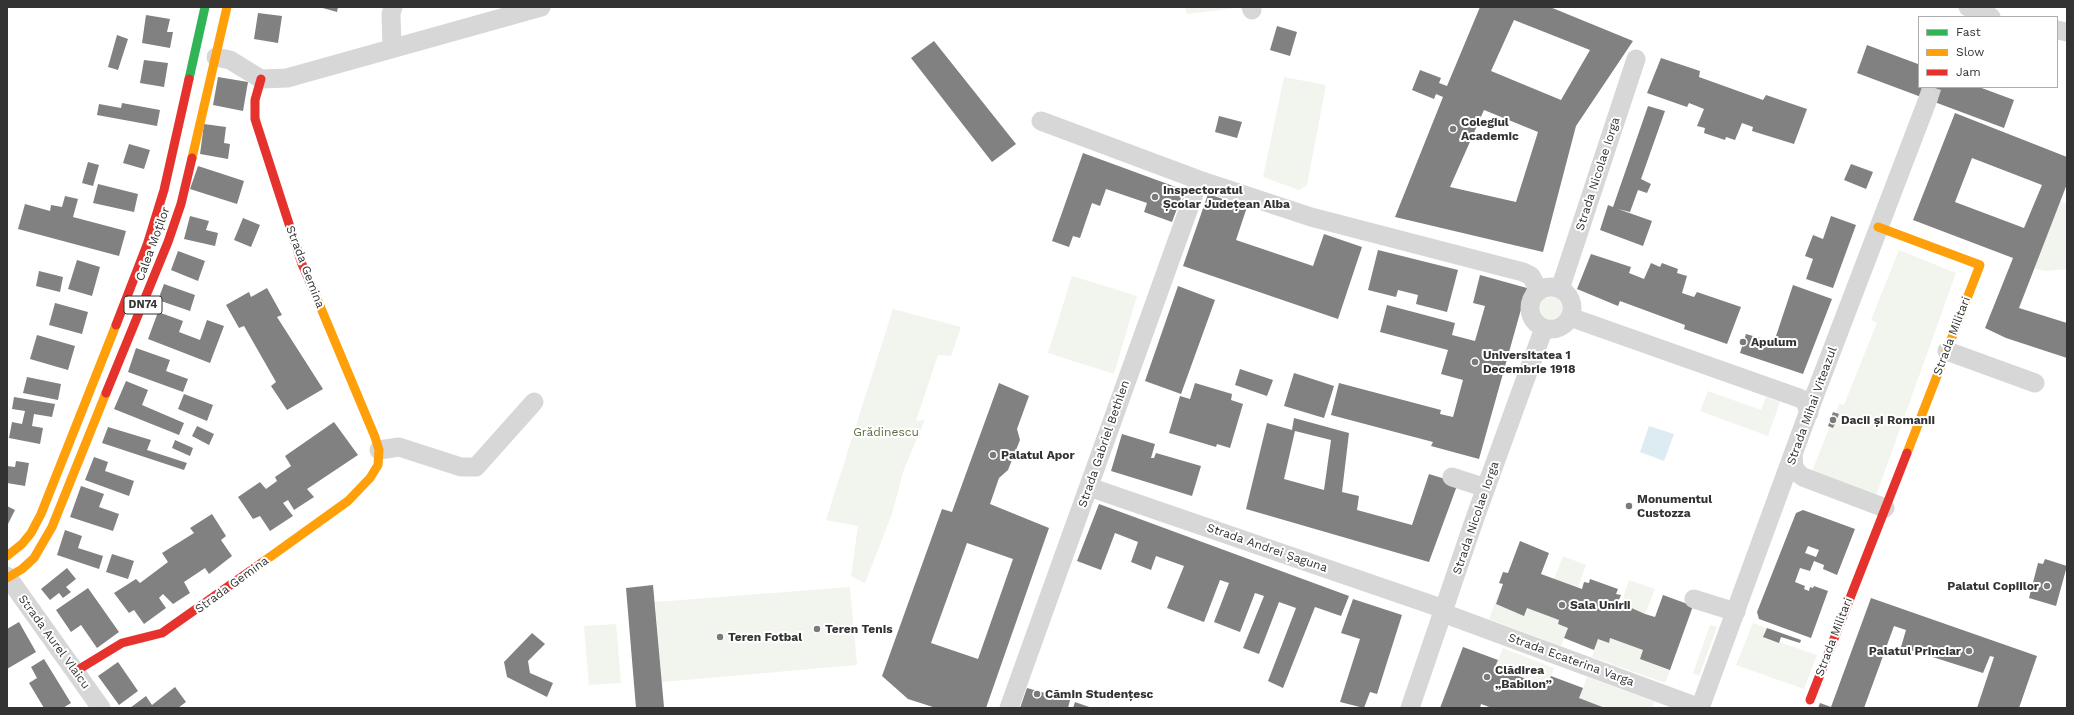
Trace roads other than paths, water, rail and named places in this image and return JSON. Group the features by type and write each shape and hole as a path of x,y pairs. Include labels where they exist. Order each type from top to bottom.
{"street":[{"name":"Calea Moților","path":"7,556 22,544 31,533 41,514 144,252 164,190 205,7"},
{"name":"Calea Moților","path":"7,577 22,569 34,558 52,527 168,242 181,204 227,7"},
{"path":"392,48 393,7"},
{"path":"216,57 230,60 261,79 287,78 541,7"},
{"path":"1968,7 1989,16"},
{"name":"Strada Nicolae Iorga","path":"1560,289 1636,59"},
{"name":"Strada Gemina","path":"76,672 122,643 162,633 177,624 348,501 370,478 378,465 379,450 302,264 268,163 255,118 255,100 261,79"},
{"name":"Strada Mihai Viteazul","path":"1700,708 1808,413 1927,102"},
{"path":"1041,121 1199,180 1311,217 1523,272 1531,276 1539,291"},
{"name":"Strada Gabriel Bethlen","path":"1009,708 1199,180"},
{"name":"Strada Militari","path":"1810,700 1980,265 1878,227"},
{"path":"1553,287 1560,289 1566,293 1572,304 1570,317 1562,326 1550,329 1544,328 1534,320 1531,314 1531,301 1539,291 1553,287"},
{"path":"1570,317 1799,398 1805,401 1808,413"},
{"name":"Strada Nicolae Iorga","path":"1410,708 1486,488 1544,328"},
{"path":"1947,351 2004,364 2035,383"},
{"path":"379,450 399,447 462,467 476,467 534,402"},
{"path":"1793,456 1794,467 1803,478 1884,508"},
{"path":"1452,477 1486,488"},
{"name":"Strada Andrei Șaguna","path":"1089,487 1443,611"},
{"name":"Strada Aurel Vlaicu","path":"7,577 102,708"},
{"path":"1694,599 1736,612"},
{"name":"Strada Ecaterina Varga","path":"1443,611 1700,708"}],"tunnel":[{"path":"1928,99 1932,88"}],"place":[{"name":"Colegiul Academic","path":"1453,129"},
{"name":"Inspectoratul Școlar Județean Alba","path":"1155,197"},
{"name":"Apulum","path":"1743,342"},
{"name":"Universitatea 1 Decembrie 1918","path":"1475,362"},
{"name":"Dacii și Romanii","path":"1833,420"},
{"name":"Palatul Apor","path":"993,455"},
{"name":"Monumentul Custozza","path":"1629,506"},
{"name":"Palatul Copiilor","path":"2047,586"},
{"name":"Sala Unirii","path":"1562,605"},
{"name":"Teren Tenis","path":"817,629"},
{"name":"Teren Fotbal","path":"720,637"},
{"name":"Palatul Princiar","path":"1969,651"},
{"name":"Clădirea „Babilon”","path":"1487,677"},
{"name":"Cămin Studențesc","path":"1037,694"}],"park label":[{"name":"Grădinescu","path":"886,432"}]}
